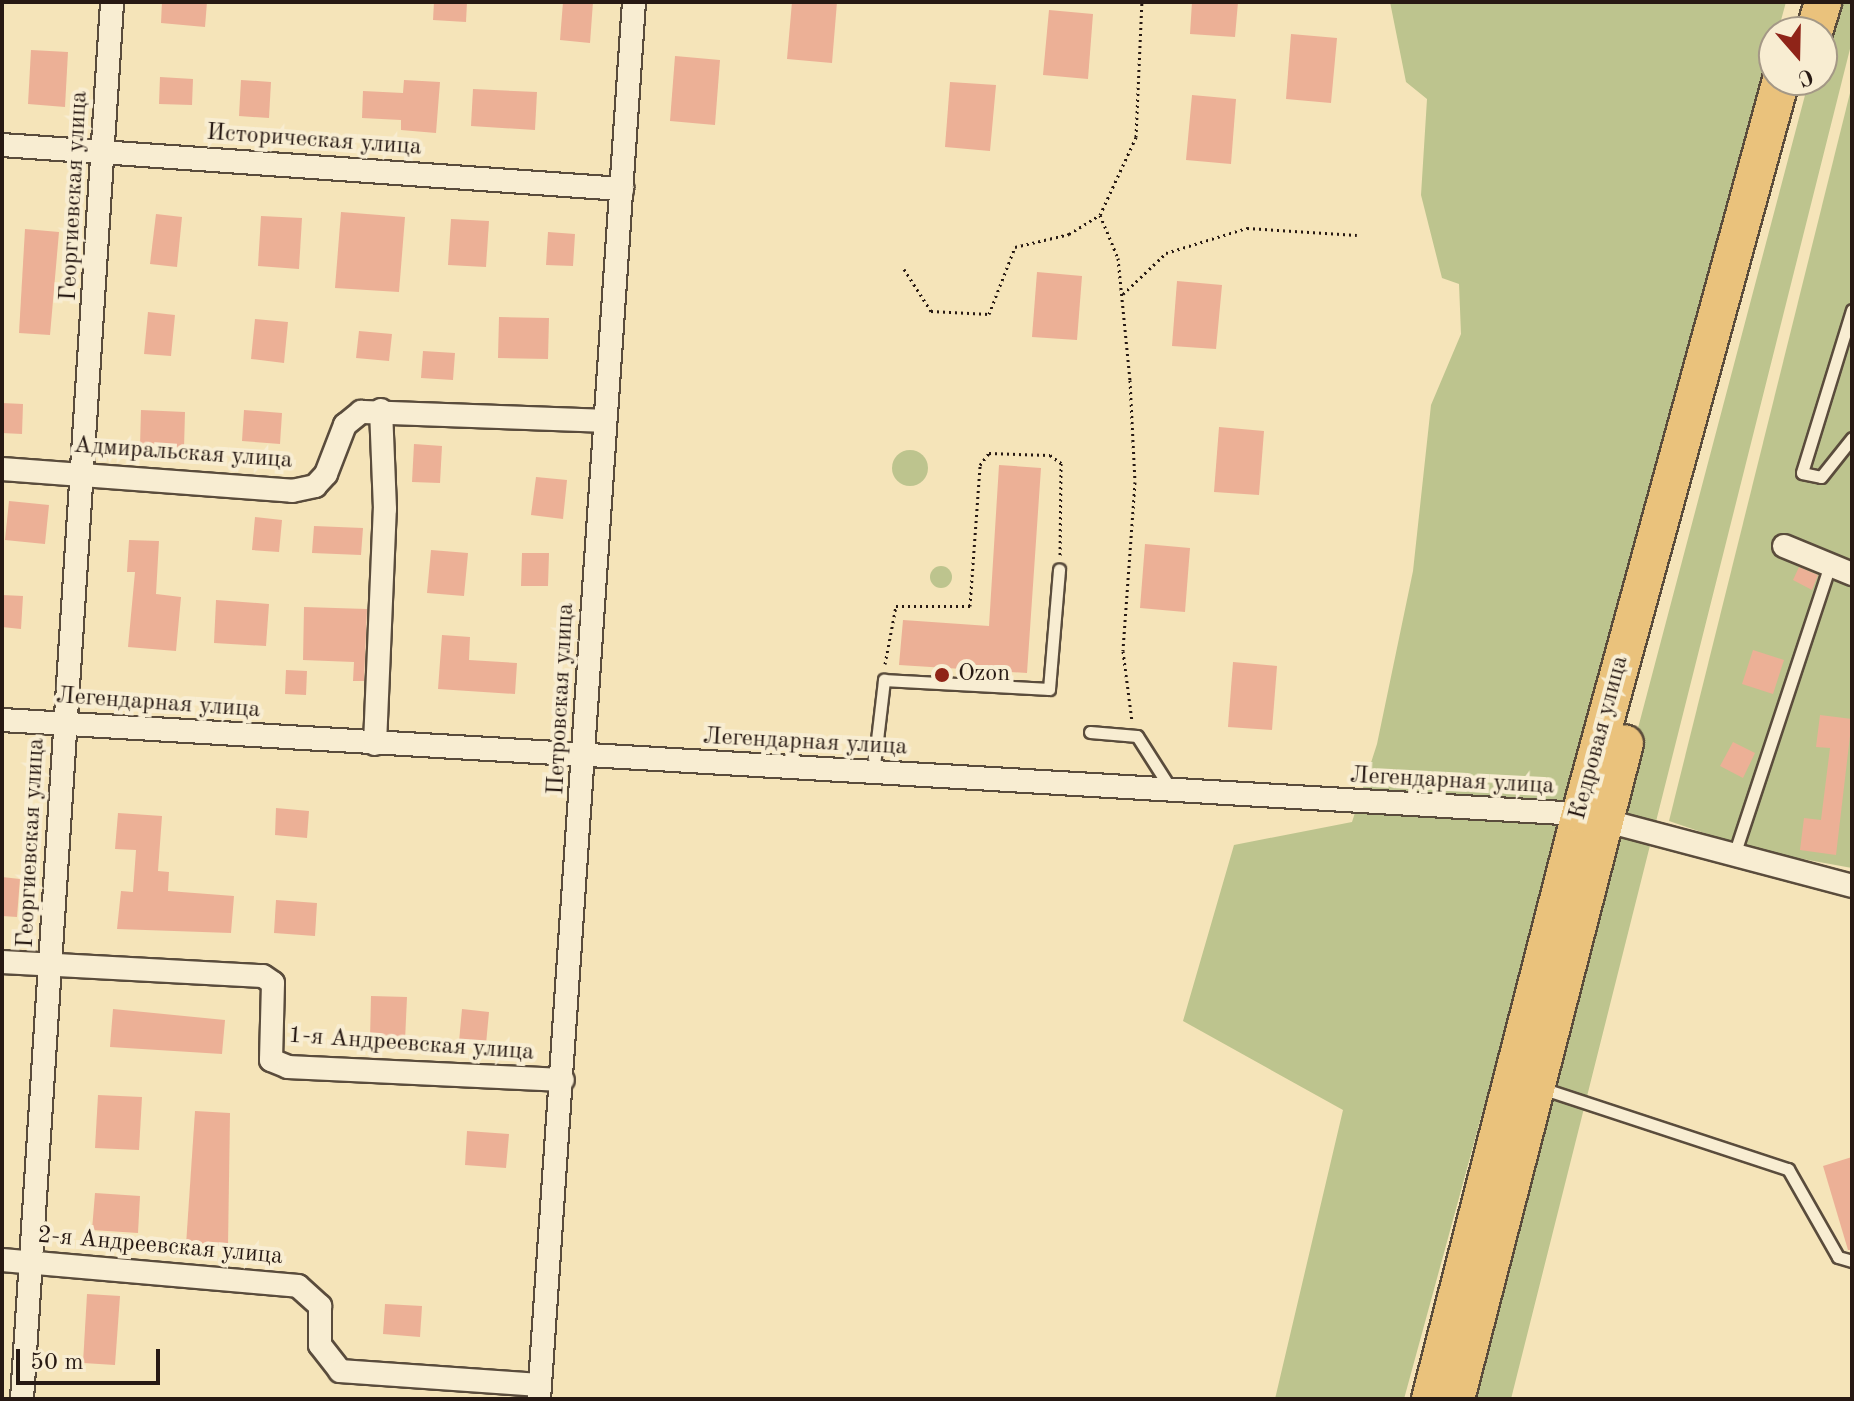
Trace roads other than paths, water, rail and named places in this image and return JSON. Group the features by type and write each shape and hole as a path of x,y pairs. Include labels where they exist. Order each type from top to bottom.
{"main road":[{"name":"Кедровая улица","path":"1456,1399 1536,1086 1592,815 1777,96"},
{"name":"Кедровая улица","path":"1430,1399 1796,96"}],"street":[{"name":"Георгиевская улица","path":"22,1399 64,724 105,151 112,2"},
{"name":"Петровская улица","path":"540,1392 634,2"},
{"name":"Историческая улица","path":"2,145 622,189"},
{"name":"Адмиральская улица","path":"2,469 292,491 315,486 345,425 361,412 381,410 604,421"},
{"path":"375,744 385,509 381,410"},
{"path":"1784,546 1852,574"},
{"name":"Легендарная улица","path":"2,720 1592,815 1733,860 1852,886"},
{"name":"1-я Андреевская улица","path":"2,962 263,976 273,983 271,1060 288,1067 563,1080"},
{"name":"2-я Андреевская улица","path":"2,1260 298,1286 320,1306 320,1345 340,1371 540,1392"}],"lane":[{"path":"1852,310 1802,473 1821,477 1852,438"},
{"path":"1733,860 1830,565"},
{"path":"873,774 884,680 1049,689 1059,569"},
{"path":"1090,732 1137,736 1172,792"},
{"path":"1536,1086 1788,1169 1838,1257 1852,1261"}],"place":[{"name":"Ozon","path":"942,675"}]}
